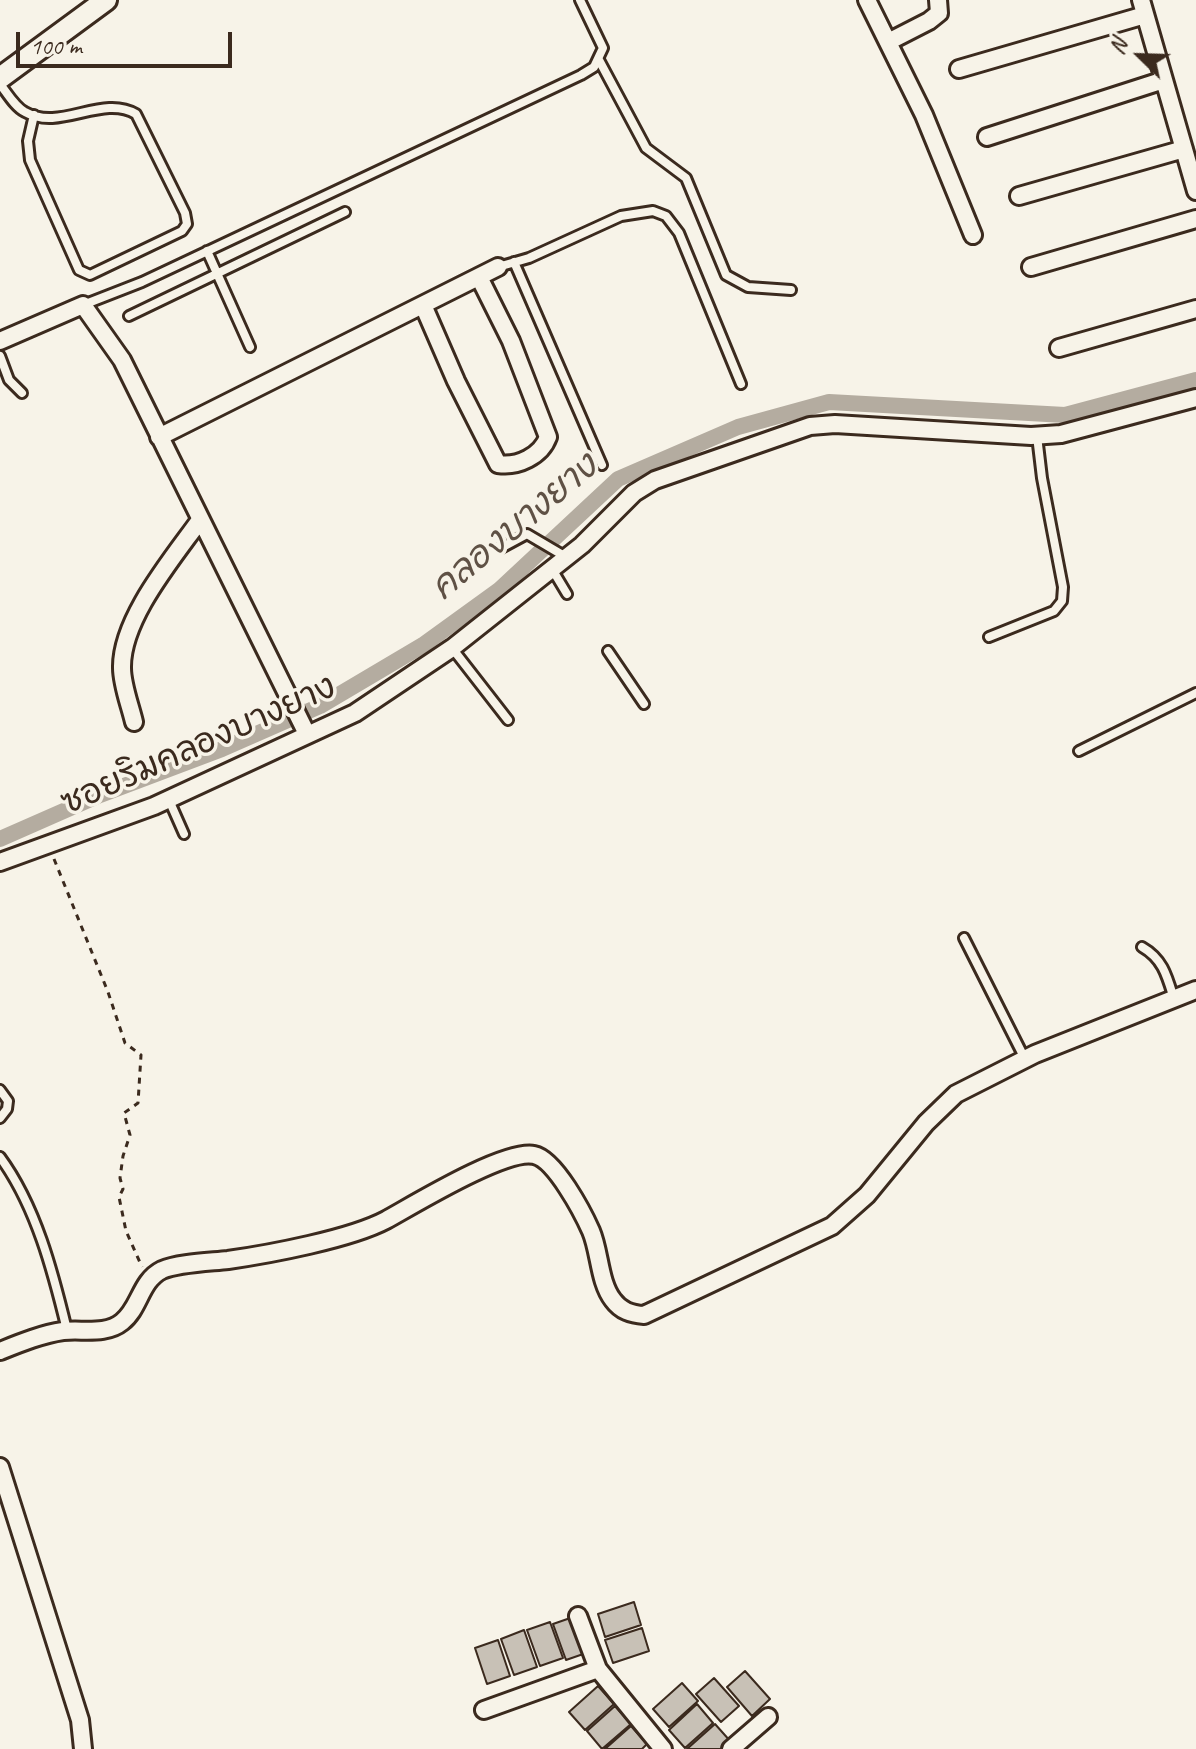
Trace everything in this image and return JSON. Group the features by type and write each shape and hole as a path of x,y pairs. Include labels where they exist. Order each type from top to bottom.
{"street":[{"path":"0,81 106,0"},
{"path":"867,0 924,115 973,235"},
{"path":"888,42 939,13 938,0"},
{"path":"959,69 1143,8 1196,191"},
{"path":"987,137 1164,80"},
{"path":"1019,196 1184,149"},
{"path":"1031,267 1196,219"},
{"path":"159,437 506,265"},
{"path":"423,305 456,381 498,464 509,466 531,457 544,448 548,437 511,341 479,277"},
{"path":"0,341 83,305 122,360 305,731"},
{"path":"1059,348 1196,309"},
{"name":"ซอยริมคลองบางยาง","path":"0,862 169,800 305,731 355,713 452,648 552,569 560,553 634,493 655,480 810,426 835,424 1037,436 1061,434 1196,398"},
{"path":"134,722 122,668 127,640 150,594 200,520"},
{"path":"0,1351 67,1331 96,1331 124,1321 151,1278 164,1269 242,1258 361,1229 385,1221 414,1203 515,1156 534,1155 545,1160 559,1176 591,1232 610,1298 619,1308 631,1314 644,1315 832,1226 867,1195 926,1123 956,1094 1025,1059 1196,990"},
{"path":"0,1467 80,1720 83,1749"},
{"path":"578,1616 598,1669 663,1749"},
{"path":"484,1710 598,1669"},
{"path":"731,1749 768,1717"}],"lane":[{"path":"83,305 142,282 581,75 594,67 603,48 580,0"},
{"path":"599,60 646,148 686,178 726,275 748,287 791,290"},
{"path":"0,81 23,111 34,115 49,118 118,107 136,114 185,213 187,224 182,231 90,275 79,270 30,160 28,141 34,115"},
{"path":"602,465 506,265 621,216 653,211 666,216 679,233 741,384"},
{"path":"129,316 345,212"},
{"path":"207,251 250,347"},
{"path":"0,356 9,380 22,393"},
{"path":"989,637 1054,611 1062,601 1063,587 1037,436"},
{"path":"501,548 523,535 532,535 560,553"},
{"path":"552,569 567,594"},
{"path":"452,648 508,720"},
{"path":"608,651 644,704"},
{"path":"1079,751 1196,693"},
{"path":"169,800 184,834"},
{"path":"964,938 1025,1059"},
{"path":"1142,947 1157,955 1174,999"},
{"path":"0,1090 8,1101 7,1109 0,1118"},
{"path":"0,1157 13,1175 32,1216 67,1331"}],"path":[{"path":"48,844 108,992 125,1043 141,1055 138,1103 124,1113 130,1135 123,1156 120,1178 123,1189 119,1197 132,1248 138,1262 151,1278"}],"building":[{"path":"634,1602 641,1625 605,1637 598,1614"},
{"path":"576,1616 589,1652 566,1660 553,1624"},
{"path":"550,1622 563,1658 540,1666 527,1630"},
{"path":"642,1628 649,1651 613,1663 605,1640"},
{"path":"524,1630 537,1667 514,1675 501,1639"},
{"path":"498,1640 510,1676 487,1684 475,1648"},
{"path":"745,1671 770,1699 752,1716 727,1687"},
{"path":"714,1678 739,1706 721,1722 696,1694"},
{"path":"682,1683 698,1701 669,1727 653,1709"},
{"path":"598,1686 614,1704 585,1730 569,1712"},
{"path":"697,1704 713,1723 685,1748 669,1730"},
{"path":"615,1706 631,1724 602,1749 587,1731"},
{"path":"715,1724 731,1742 724,1749 687,1749"},
{"path":"631,1726 647,1744 642,1749 605,1749"}],"waterway":[{"name":"คลองบางยาง","path":"0,839 320,706 423,645 499,590 618,479 738,427 829,402 1065,415 1196,380"}]}
